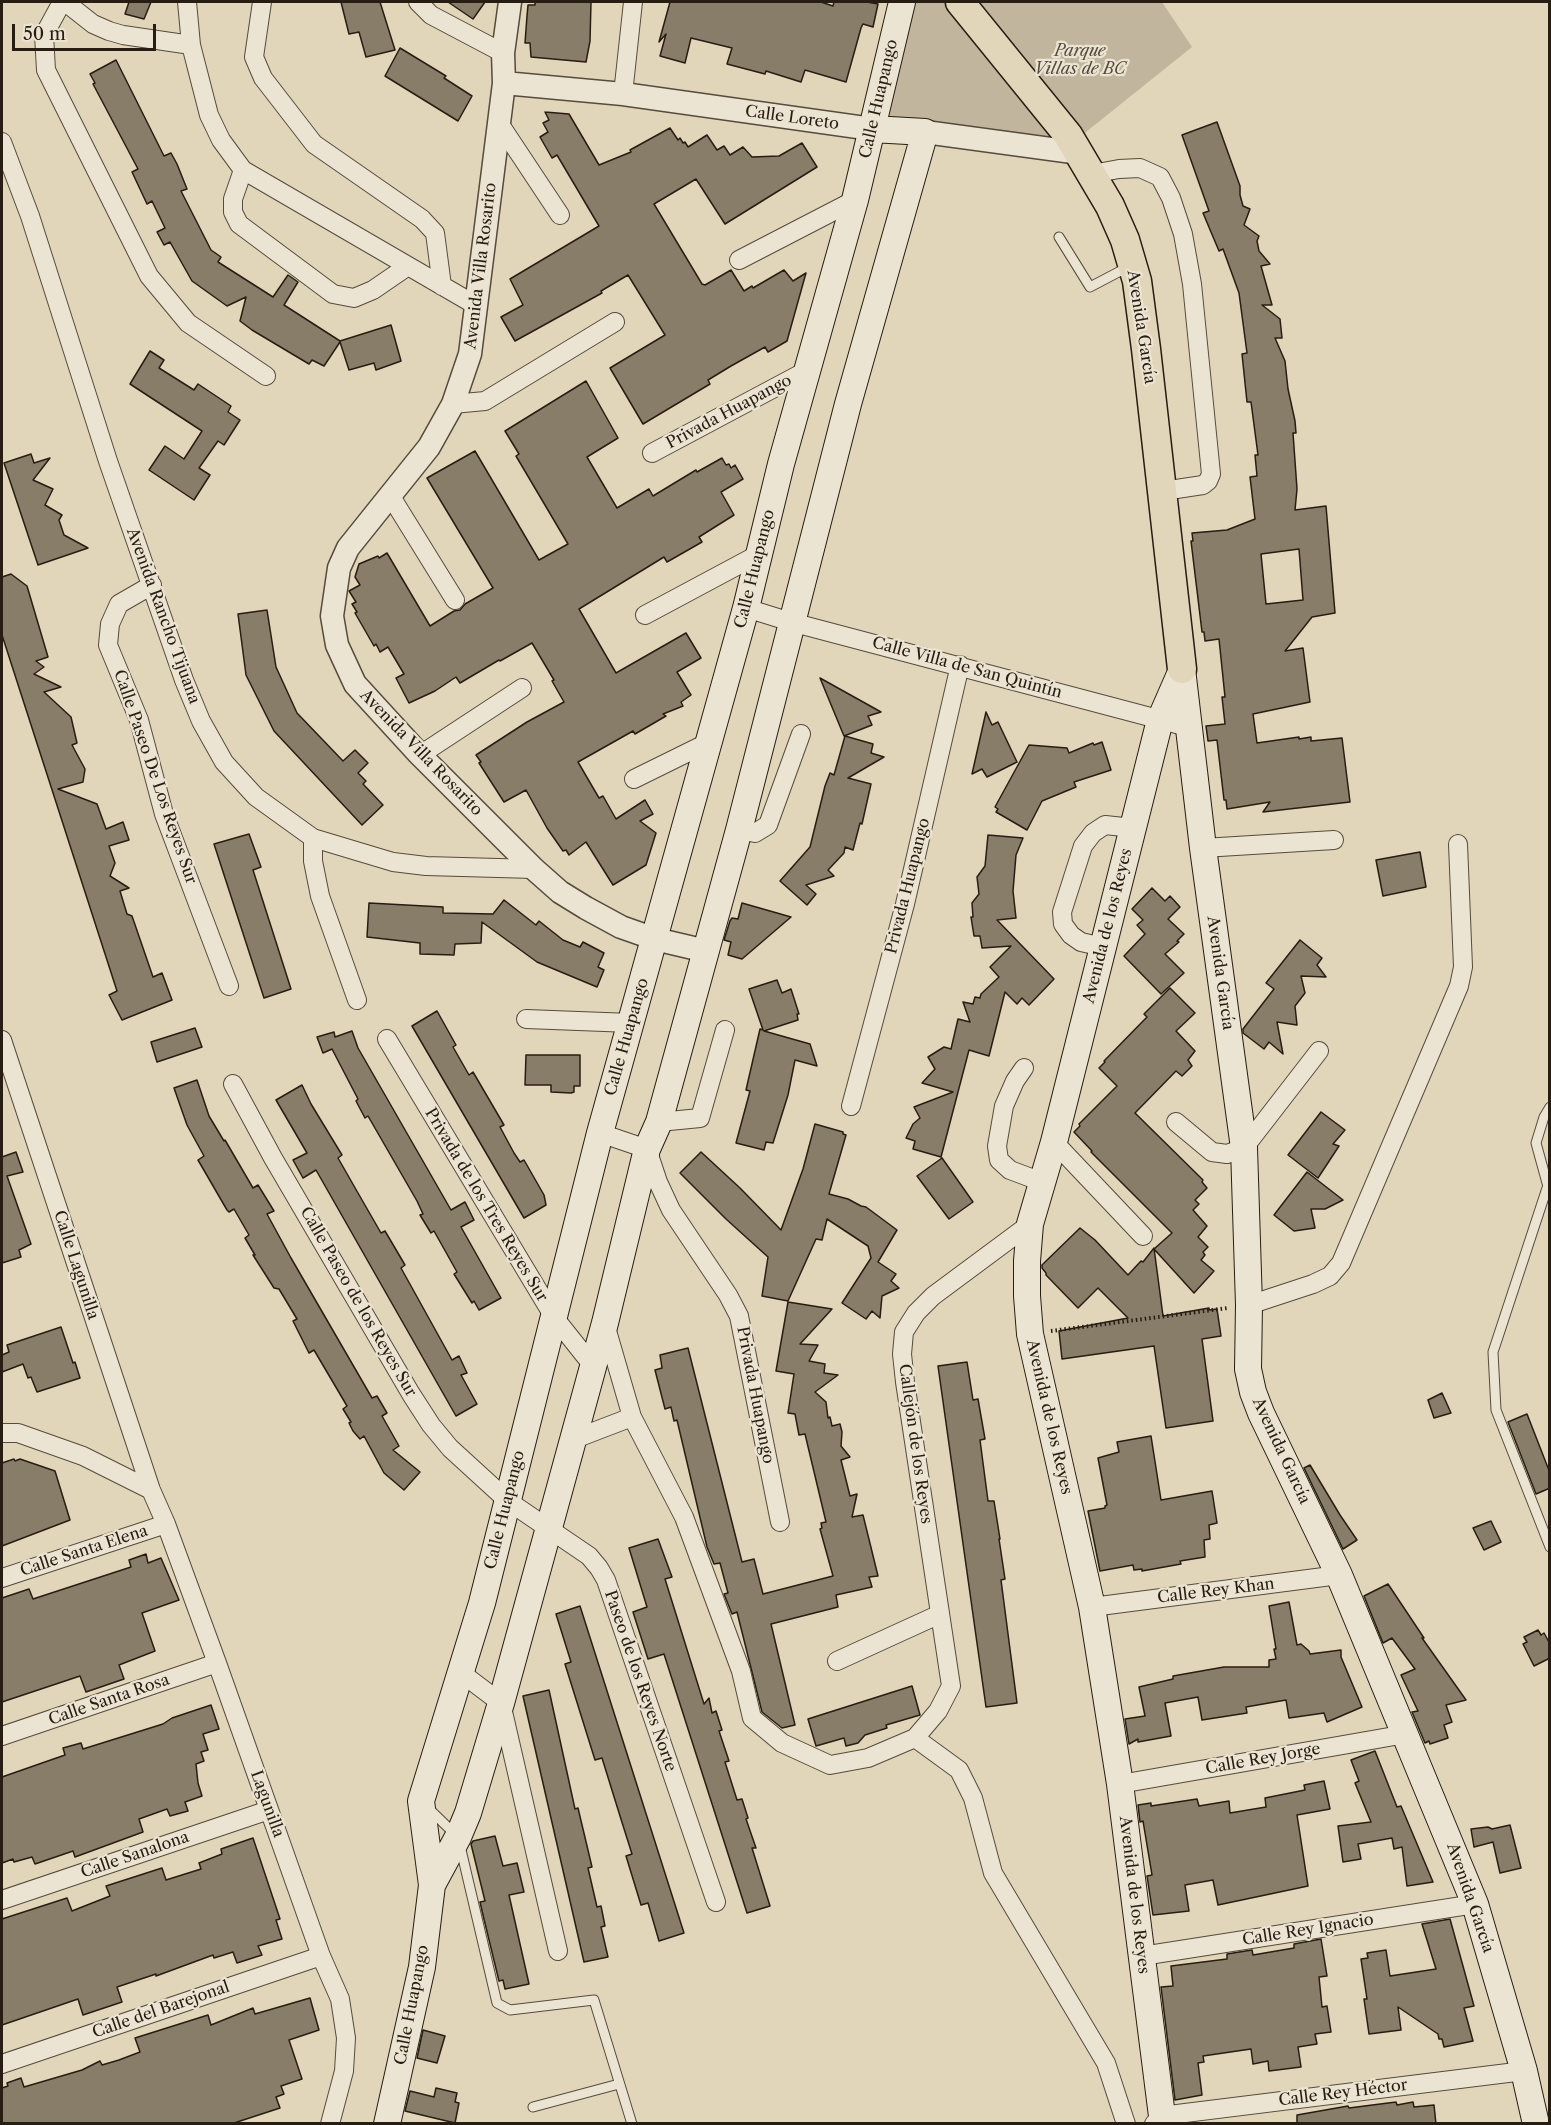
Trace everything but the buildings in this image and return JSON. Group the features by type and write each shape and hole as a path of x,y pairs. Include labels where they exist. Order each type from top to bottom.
{"main road":[{"name":"Calle Huapango","path":"387,2124 422,1967 432,1885 421,1801 482,1603 600,1133 707,743 747,608 781,464 855,200 902,2"},
{"name":"Avenida García","path":"960,2 1054,117 1086,164 1110,206 1125,240 1137,280 1163,491 1188,727 1244,1148 1249,1305 1248,1369 1261,1413 1339,1575 1475,1904 1524,2071 1536,2124"},
{"name":"Calle Loreto","path":"872,129 925,132"},
{"name":"Calle Huapango","path":"432,1885 468,1814 501,1703 605,1323 647,1149 659,1122 739,830 848,404 925,132"},
{"name":"Avenida García","path":"1160,720 1182,669"},
{"name":"Avenida de los Reyes","path":"1160,720 1054,1142 1030,1224 1027,1272 1030,1334 1092,1607 1120,1784 1160,2121"}],"street":[{"path":"191,45 109,31 93,24 64,2 44,35 46,70 149,276 188,323 266,376"},
{"path":"187,2 191,45 209,115 221,140 243,170 477,306"},
{"path":"262,2 254,57 263,78 314,144 422,219 435,233 442,286"},
{"path":"418,2 432,15 502,53"},
{"name":"Avenida Villa Rosarito","path":"510,2 502,53 504,83 500,123 470,354 453,404 429,447 348,548 339,568 332,616 337,645 356,684 420,755 560,892 621,927 655,939 706,951"},
{"path":"623,94 633,2"},
{"name":"Calle Loreto","path":"504,83 623,94 872,129"},
{"path":"500,123 560,215"},
{"name":"Calle Loreto","path":"925,132 1086,164"},
{"name":"Avenida Rancho Tijuana","path":"2,142 30,216 108,461 184,680 201,721 224,762 256,797 313,838 393,862 426,866 534,869"},
{"path":"1086,164 1119,169 1140,168 1160,177 1171,198 1183,234 1192,284 1211,474 1203,485 1163,491"},
{"path":"243,170 233,199 233,212 239,224 333,294 354,298 373,290 408,266"},
{"path":"739,260 855,200"},
{"path":"453,404 485,401 615,322"},
{"name":"Privada Huapango","path":"652,453 806,371"},
{"path":"390,495 455,600"},
{"path":"645,615 759,554"},
{"name":"Calle Paseo De Los Reyes Sur","path":"152,585 119,604 110,624 108,645 139,720 164,814 230,986"},
{"name":"Calle Villa de San Quintín","path":"747,608 791,622 1188,727"},
{"name":"Privada Huapango","path":"851,1106 905,904 960,665"},
{"path":"420,755 522,688"},
{"path":"739,830 755,833 768,825 801,734"},
{"path":"634,779 707,743"},
{"path":"1103,947 1081,942 1071,935 1063,924 1062,912 1083,846 1093,833 1105,825 1133,828"},
{"path":"313,838 320,896 357,1000"},
{"path":"1203,848 1334,840"},
{"path":"1249,1305 1313,1284 1330,1275 1341,1263 1459,986 1462,968 1458,844"},
{"path":"526,1019 631,1023"},
{"path":"659,1122 700,1118 725,1030"},
{"name":"Privada de los Tres Reyes Sur","path":"387,1039 554,1317 593,1366"},
{"name":"Calle Lagunilla","path":"2,1040 151,1490"},
{"path":"1176,1122 1212,1152 1227,1154 1244,1148 1319,1051"},
{"path":"1024,1068 1015,1081 1004,1106 997,1146 999,1160 1010,1170 1042,1182"},
{"name":"Calle Paseo de los Reyes Sur","path":"233,1084 273,1158 431,1425 450,1448 508,1501"},
{"path":"600,1133 647,1149"},
{"path":"1054,1142 1143,1236"},
{"name":"Privada Huapango","path":"647,1149 658,1182 671,1210 728,1295 739,1316 780,1522"},
{"name":"Callejón de los Reyes","path":"915,1738 938,1711 951,1686 905,1382 902,1354 904,1332 916,1313 933,1296 1030,1224"},
{"path":"605,1323 632,1417 684,1517 741,1671 752,1718 782,1743 830,1765 868,1758 915,1738 959,1770 973,1798 993,1873 1106,2063 1126,2124"},
{"path":"572,1440 632,1417"},
{"path":"2,1433 18,1433 83,1456 151,1490"},
{"name":"Lagunilla","path":"151,1490 166,1524 217,1663 321,1956 340,1999 346,2038 344,2071 326,2122"},
{"name":"Paseo de los Reyes Norte","path":"508,1501 589,1556 606,1580 716,1902"},
{"name":"Calle Santa Elena","path":"2,1578 166,1524"},
{"name":"Calle Rey Khan","path":"1092,1607 1339,1575"},
{"path":"837,1661 940,1614"},
{"name":"Calle Santa Rosa","path":"2,1736 217,1663"},
{"path":"460,1672 501,1703 558,1951"},
{"name":"Calle Rey Jorge","path":"1120,1784 1406,1734"},
{"name":"Calle Sanalona","path":"2,1900 269,1810"},
{"name":"Calle Rey Ignacio","path":"1142,1956 1475,1904"},
{"name":"Calle del Barejonal","path":"2,2064 321,1956"},
{"name":"Calle Rey Héctor","path":"1160,2121 1524,2071"}],"lane":[{"path":"1059,237 1090,287 1132,265"},
{"path":"1550,1107 1544,1117 1536,1143 1548,1181 1493,1352 1496,1410 1550,1547"},
{"path":"421,1801 458,1837 497,2003 510,2010 594,2000 632,2124"},
{"path":"532,2107 619,2084"}],"path":[{"path":"1030,1334 1249,1305"}],"green space":[{"name":"Parque Villas de BC","path":"897,2 1162,2 1192,47 1071,144 865,125"}]}
